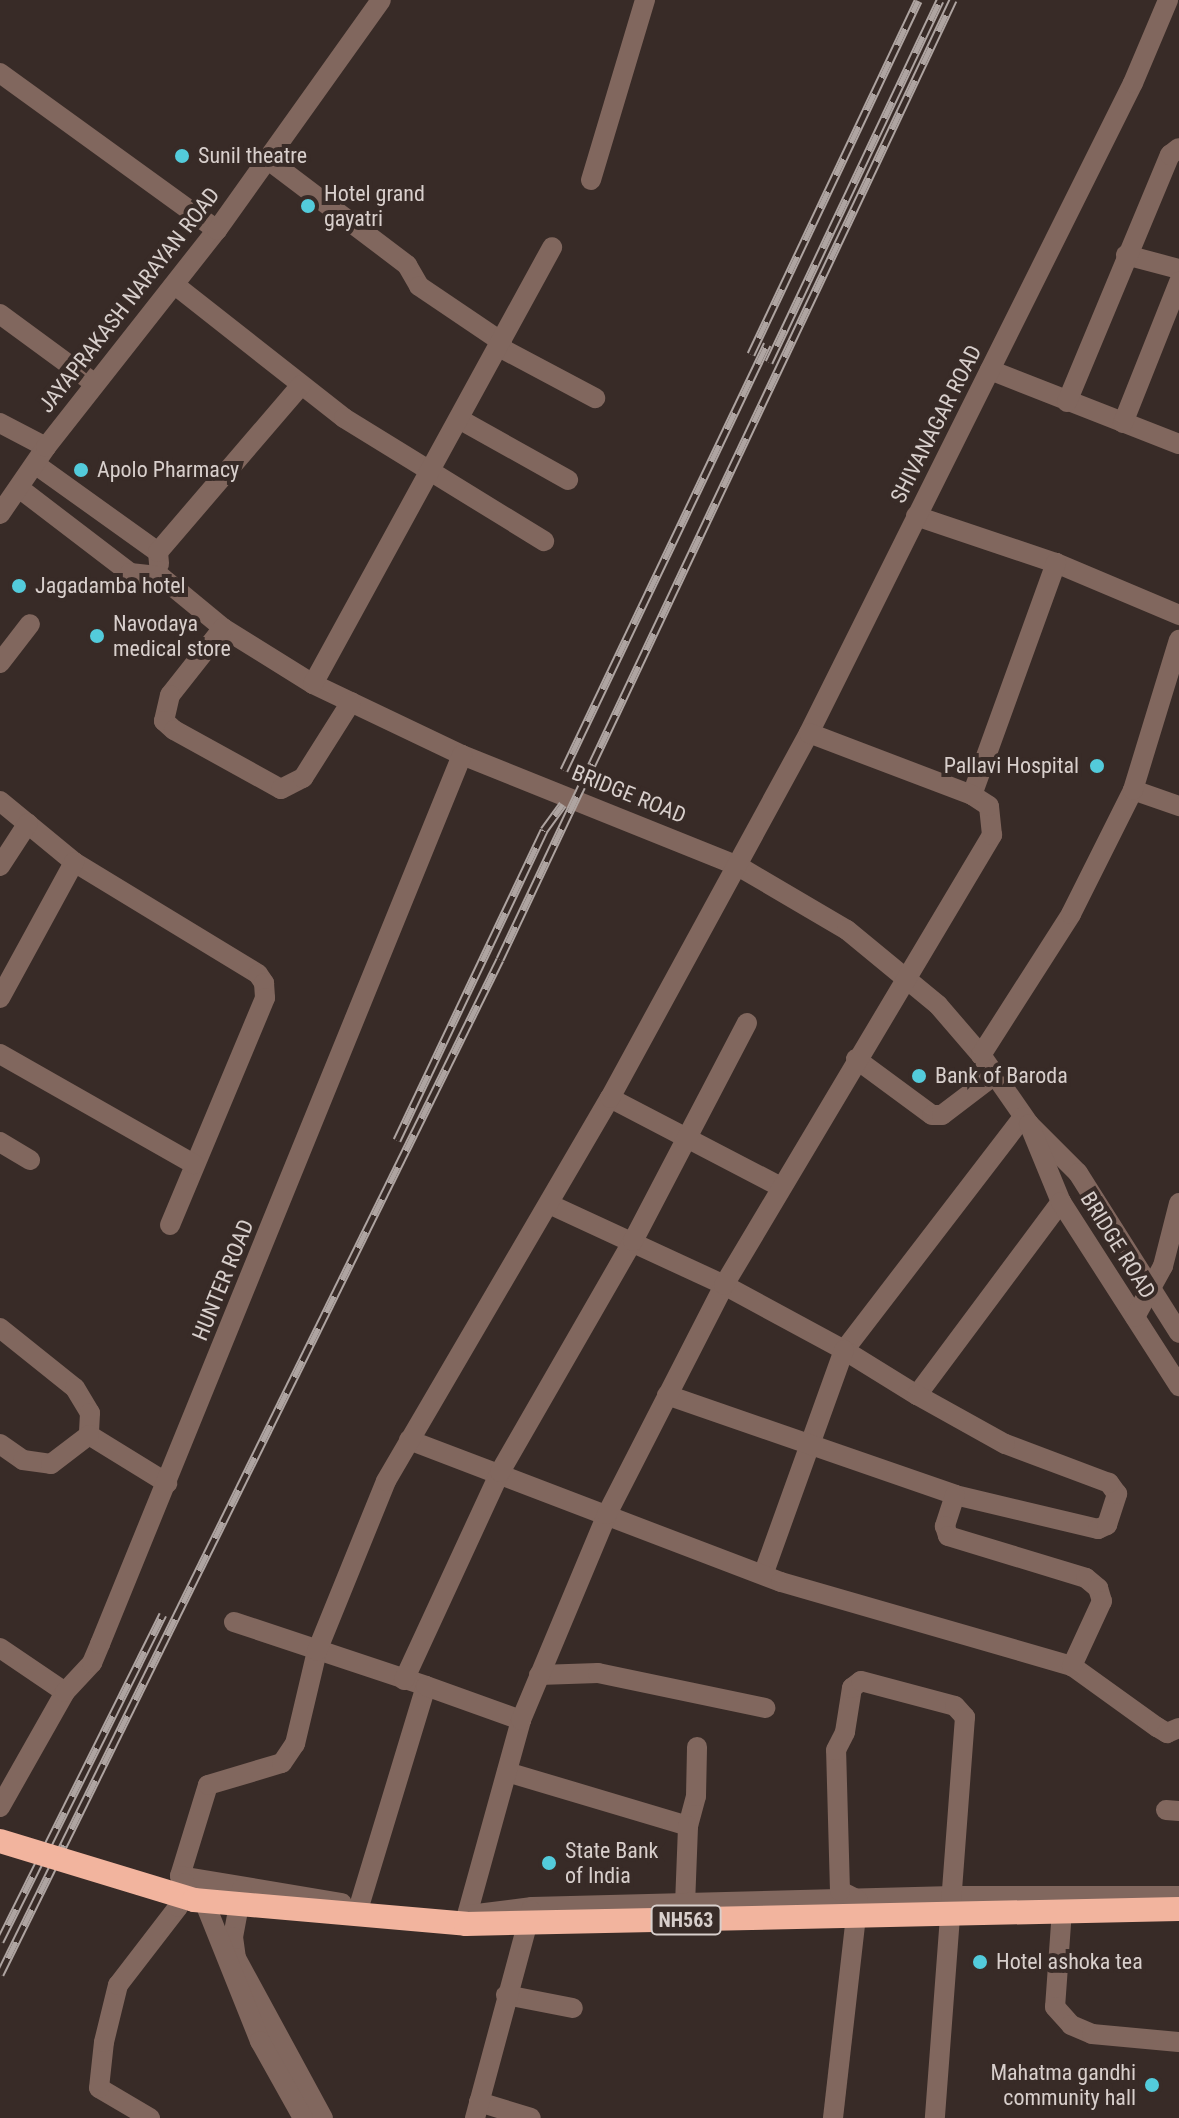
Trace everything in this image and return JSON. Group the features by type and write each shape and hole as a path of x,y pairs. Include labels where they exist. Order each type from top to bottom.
{"highway":[{"name":"NH563","path":"0,1841 204,1901 466,1924 1179,1909"}],"street":[{"name":"JAYAPRAKASH NARAYAN ROAD","path":"0,514 94,383 217,230 381,0"},
{"path":"591,180 645,0"},
{"name":"SHIVANAGAR ROAD","path":"180,1876 208,1785 282,1763 295,1744 317,1651 386,1481 610,1098 809,733 1171,8"},
{"path":"0,73 217,230"},
{"path":"1067,402 1170,155 1179,148"},
{"path":"267,159 407,265 419,286 500,344 595,398"},
{"path":"313,684 552,247"},
{"path":"1126,255 1179,269"},
{"path":"1123,423 1179,282"},
{"path":"175,285 301,385 430,471 544,541"},
{"path":"0,314 94,383"},
{"path":"990,370 1179,444"},
{"path":"19,488 130,573 160,576 158,552 301,385"},
{"path":"459,419 568,480"},
{"path":"0,423 158,552"},
{"path":"916,516 1056,563 1179,615"},
{"path":"972,795 1056,563"},
{"name":"BRIDGE ROAD","path":"160,576 223,628 313,684 462,755 738,866 847,930 938,1005 996,1074 1026,1120 1061,1202 1179,1386"},
{"path":"0,663 30,624"},
{"path":"223,628 163,709 164,721 198,744 281,789 293,787 351,702"},
{"path":"981,1055 1071,914 1133,790 1179,640"},
{"path":"467,1915 521,1720 607,1514 724,1285 904,977 992,835 989,806 972,795 809,733"},
{"name":"HUNTER ROAD","path":"0,1807 65,1692 92,1663 462,755"},
{"path":"1133,790 1179,806"},
{"path":"0,801 74,862 258,974 264,983 265,998 170,1225"},
{"path":"0,866 28,823"},
{"path":"0,998 74,862"},
{"path":"404,1680 500,1472 633,1241 747,1023"},
{"path":"0,1054 194,1164"},
{"path":"856,1059 932,1115 942,1115 996,1074"},
{"path":"610,1098 781,1187"},
{"path":"764,1572 808,1442 844,1350 1026,1120"},
{"name":"BRIDGE ROAD","path":"1026,1120 1078,1173 1179,1333"},
{"path":"0,1142 30,1160"},
{"path":"917,1395 1061,1202"},
{"path":"1135,1317 1152,1290 1179,1203"},
{"path":"549,1204 724,1285 844,1350 1005,1444 1109,1483 1117,1494 1107,1525 1098,1529 955,1495 667,1395"},
{"path":"0,1328 75,1388 90,1413 89,1435"},
{"path":"89,1435 167,1483"},
{"path":"0,1444 23,1460 51,1464 89,1435"},
{"path":"409,1440 764,1572 781,1582 1072,1666 1167,1733 1179,1728"},
{"path":"955,1495 945,1526 948,1536 1086,1578 1098,1588 1102,1601 1072,1666"},
{"path":"234,1622 521,1720"},
{"path":"0,1648 65,1692"},
{"path":"539,1675 598,1673 765,1708"},
{"path":"858,1900 840,1891 836,1750 852,1688 861,1681 955,1706 965,1717 935,2118"},
{"path":"359,1906 426,1686"},
{"path":"685,1905 688,1826 696,1796 697,1747"},
{"path":"507,1772 688,1826"},
{"path":"180,1876 359,1906 467,1915 532,1907 953,1896 1179,1896"},
{"path":"150,2118 99,2088 104,2042 118,1985 188,1887 180,1876"},
{"path":"243,1885 233,1937 236,1958 323,2118"},
{"path":"1063,1896 1055,2007 1071,2025 1092,2034 1179,2042"},
{"path":"833,2118 858,1900"},
{"path":"204,1901 260,2041 303,2118"},
{"path":"531,2118 477,2110 532,1907"},
{"path":"506,1995 573,2008"}],"railway":[{"path":"751,354 918,0"},
{"path":"769,362 940,0"},
{"path":"0,1974 500,959 953,0"},
{"path":"564,770 767,344"},
{"path":"397,1140 544,830 563,804"},
{"path":"0,1941 163,1614"}],"place":[{"name":"Sunil theatre","path":"182,156"},
{"name":"Hotel grand gayatri","path":"308,206"},
{"name":"Apolo Pharmacy","path":"81,470"},
{"name":"Jagadamba hotel","path":"19,586"},
{"name":"Navodaya medical store","path":"97,636"},
{"name":"Pallavi Hospital","path":"1097,766"},
{"name":"Bank of Baroda","path":"919,1076"},
{"name":"State Bank of India","path":"549,1863"},
{"name":"Hotel ashoka tea","path":"980,1962"},
{"name":"Mahatma gandhi community hall","path":"1152,2085"}]}
